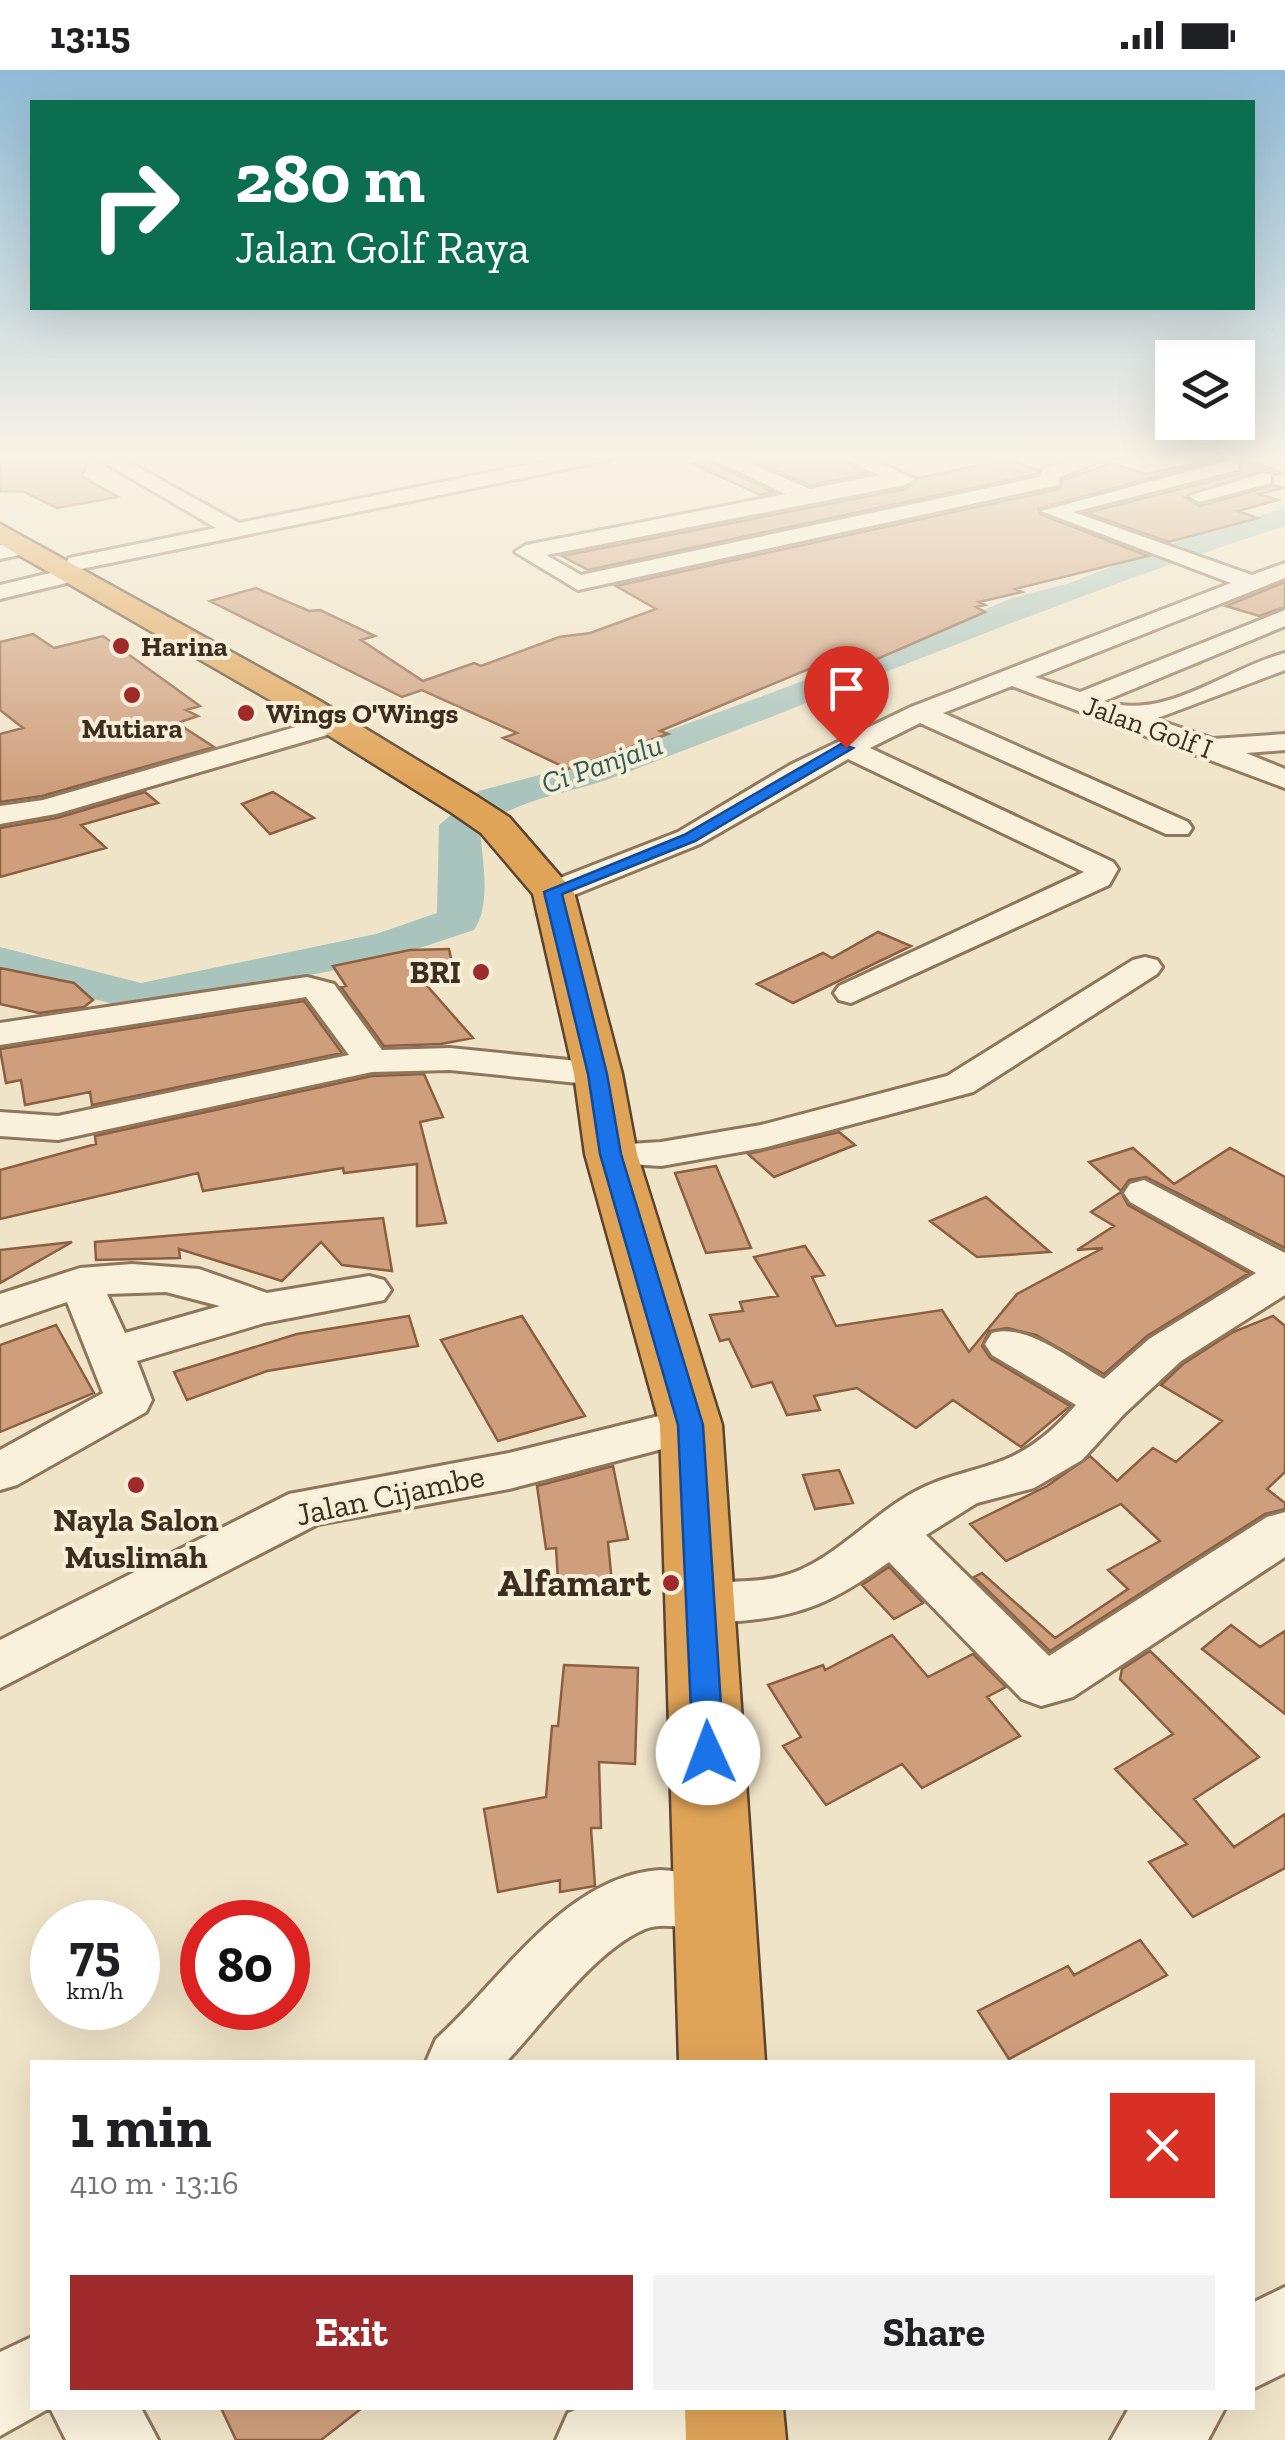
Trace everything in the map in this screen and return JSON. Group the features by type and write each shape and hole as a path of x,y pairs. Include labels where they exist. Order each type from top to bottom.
{"highway":[{"path":"62,565 334,724 495,825 553,892 598,1074 611,1154 691,1425 703,1604 722,2060"}],"street":[{"path":"0,592 85,565"},
{"path":"548,565 578,582 663,565"},
{"path":"1195,565 1252,583"},
{"path":"553,892 689,838 846,748 920,713 1285,570"},
{"path":"1201,602 1279,623"},
{"path":"1078,702 1279,623"},
{"path":"1128,718 1178,705 1285,660"},
{"name":"Jalan Golf I","path":"1011,676 1209,747 1285,779"},
{"path":"920,713 1177,828"},
{"path":"0,816 46,808 334,724"},
{"path":"1209,747 1285,742"},
{"path":"846,748 1102,869 1098,878 851,993"},
{"path":"611,1154 662,1154 763,1136 960,1084 1145,967"},
{"path":"0,1034 306,987 322,991 372,1060"},
{"path":"0,1124 58,1128 372,1060 450,1059 598,1074"},
{"path":"703,1604 786,1597 826,1580 963,1488 1017,1476 1065,1448 1107,1402 1165,1350 1285,1273 1144,1193"},
{"path":"0,1310 80,1282 136,1276 239,1294 261,1309"},
{"path":"0,1472 129,1400 80,1282"},
{"path":"110,1353 261,1309 369,1290"},
{"path":"1008,1344 1107,1402"},
{"name":"Jalan Cijambe","path":"0,1666 307,1507 509,1471 691,1425"},
{"path":"892,1533 1041,1683 1054,1681 1285,1531"},
{"path":"461,2060 587,1934 620,1911 649,1898 714,1903"},
{"path":"1255,2349 1285,2324"},
{"path":"0,2398 30,2376"},
{"path":"90,2410 119,2440"},
{"path":"1150,2440 1185,2410"},
{"path":"594,2440 735,2420"}],"building":[{"path":"578,565 613,565 588,570"},
{"path":"714,565 1113,565 979,602 985,605 976,607 985,612 852,670 828,661 660,731 668,734 568,769 503,738 517,733 422,690 402,697 210,601 256,588 309,611 320,610 375,636 361,640 423,681 474,663 481,666 559,637 590,633 656,609 616,586"},
{"path":"1285,582 1285,607 1259,616 1226,606"},
{"path":"33,634 54,648 103,636 200,706 186,710 198,716 177,723 214,747 42,796 0,802 0,734 23,728 0,710 0,642"},
{"path":"145,792 158,803 81,825 106,848 0,877 0,828 57,818"},
{"path":"273,792 314,818 270,834 242,804"},
{"path":"878,932 911,946 793,1003 757,984 823,953 832,958"},
{"path":"449,949 455,977 422,980 473,1038 441,1044 384,1046 341,987 346,986 333,966 410,950"},
{"path":"0,968 74,983 93,1000 84,1007 39,1013 0,1004"},
{"path":"304,1001 342,1053 92,1105 90,1092 25,1105 21,1080 6,1083 0,1049"},
{"path":"424,1074 443,1117 420,1122 446,1223 417,1226 417,1164 344,1173 343,1168 203,1191 198,1173 0,1219 0,1170 96,1144 95,1136 372,1076"},
{"path":"839,1132 855,1145 774,1177 748,1154"},
{"path":"1133,1148 1174,1184 1230,1148 1285,1177 1285,1248 1146,1177 1129,1180 1121,1191 1089,1162"},
{"path":"716,1166 751,1248 706,1253 675,1173"},
{"path":"1121,1192 1128,1205 1249,1273 1147,1336 1104,1374 1036,1335 1007,1328 989,1331 982,1346 990,1358 1070,1406 1021,1447 953,1400 916,1428 857,1388 814,1396 820,1410 787,1415 772,1382 752,1387 729,1339 720,1341 710,1315 743,1311 740,1302 778,1296 754,1257 805,1246 824,1275 812,1277 836,1326 942,1310 969,1352 1017,1294 1103,1248 1077,1250 1114,1226 1091,1212"},
{"path":"986,1197 1050,1252 977,1257 930,1221"},
{"path":"383,1218 392,1271 342,1265 321,1242 282,1281 179,1249 180,1258 96,1260 95,1242"},
{"path":"72,1242 0,1283 0,1250"},
{"path":"409,1316 418,1346 267,1371 187,1400 174,1372 297,1334"},
{"path":"522,1316 585,1416 498,1441 441,1340"},
{"path":"1273,1316 1285,1326 1285,1472 1267,1489 1285,1503 1285,1509 1265,1514 1050,1651 974,1577 982,1573 1055,1638 1128,1589 1108,1570 1160,1541 1121,1504 1006,1561 970,1524 1047,1486 1090,1456 1117,1481 1153,1448 1176,1462 1222,1421 1161,1385 1183,1364 1233,1332"},
{"path":"56,1325 94,1393 0,1432 0,1345"},
{"path":"613,1466 628,1539 608,1542 613,1593 559,1596 556,1548 546,1549 537,1486"},
{"path":"839,1470 853,1503 815,1509 803,1475"},
{"path":"889,1567 923,1603 894,1619 862,1585"},
{"path":"1231,1625 1260,1647 1285,1631 1285,1714 1202,1649"},
{"path":"892,1635 928,1677 973,1654 1006,1687 987,1697 1020,1736 922,1788 902,1764 826,1805 783,1746 801,1737 768,1685 823,1665 825,1670"},
{"path":"1150,1651 1259,1757 1194,1799 1234,1847 1285,1814 1285,1868 1193,1917 1149,1862 1187,1844 1115,1769 1173,1734 1120,1679 1122,1669"},
{"path":"564,1665 638,1668 635,1764 599,1762 601,1828 591,1828 595,1886 560,1892 560,1880 498,1892 484,1809 546,1797 552,1726 558,1726"},
{"path":"1140,1940 1167,1975 1009,2059 978,2011 1068,1966 1074,1975"},
{"path":"222,2410 359,2410 321,2440 236,2440"}],"waterway":[{"name":"Ci Panjalu","path":"0,961 141,997 387,945 458,921 462,888 459,825 493,799 580,776 897,658 1023,605 1078,591 1144,565"}],"place":[{"name":"Harina","path":"121,646"},
{"name":"Mutiara","path":"132,695"},
{"name":"Wings O'Wings","path":"246,713"},
{"name":"BRI","path":"481,972"},
{"name":"Nayla Salon Muslimah","path":"136,1485"},
{"name":"Alfamart","path":"671,1583"}],"route":[{"path":"708,1753 691,1425 611,1154 598,1074 553,892 644,860 689,838 846,748"}]}
